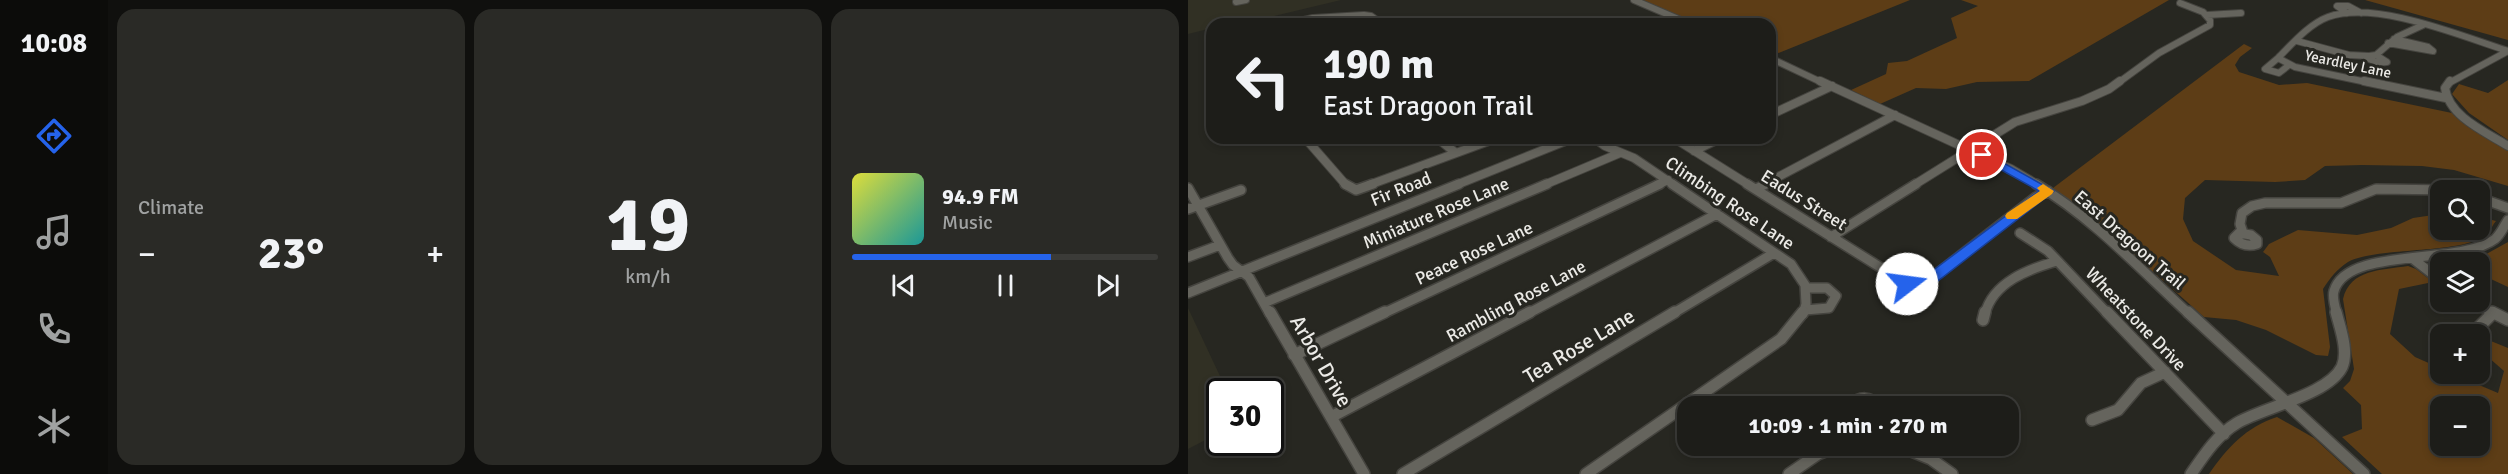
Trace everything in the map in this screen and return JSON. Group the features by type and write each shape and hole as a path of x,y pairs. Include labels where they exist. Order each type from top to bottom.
{"street":[{"path":"1236,2 1246,0"},
{"path":"1634,0 1676,18"},
{"path":"2180,3 2206,15 2241,13"},
{"path":"2347,13 2337,6 2348,6 2363,14"},
{"path":"2289,65 2278,58 2325,18 2347,13 2423,26 2508,51"},
{"path":"1313,18 1366,15 1371,18"},
{"path":"1831,237 2015,122 2082,101 2109,89 2159,53 2207,28 2211,23 2206,15"},
{"path":"2365,57 2376,55 2391,41 2423,26"},
{"path":"2297,41 2365,57 2378,63 2387,62 2376,55"},
{"path":"2391,41 2428,47 2433,51 2423,51 2391,41"},
{"path":"2508,51 2448,82 2444,90 2446,98 2458,112 2508,146"},
{"name":"Yeardley Lane","path":"2278,58 2265,69 2279,72 2289,65 2446,98"},
{"name":"East Dragoon Trail","path":"1776,61 2012,169 2048,191 2100,231 2364,474"},
{"path":"1776,112 1832,86"},
{"path":"1756,189 1895,115"},
{"path":"1310,144 1348,187 1356,190 1481,144"},
{"path":"1445,144 1456,153"},
{"name":"Fir Road","path":"1188,293 1559,144"},
{"name":"Climbing Rose Lane","path":"1604,144 1634,158 1774,252 1798,272 1807,288"},
{"name":"Eadus Street","path":"1683,144 1899,281 1918,285 1929,280 2036,197 2048,191"},
{"path":"1694,151 1709,144"},
{"name":"Miniature Rose Lane","path":"1264,303 1620,153"},
{"name":"Peace Rose Lane","path":"1294,355 1668,180"},
{"name":"Arbor Drive","path":"1188,188 1233,266 1249,277 1364,474"},
{"path":"2243,233 2240,224 2242,213 2259,204 2341,203 2382,188 2430,189"},
{"path":"1188,209 1241,190"},
{"path":"2490,201 2508,207"},
{"name":"Rambling Rose Lane","path":"1331,417 1717,214"},
{"path":"2191,474 2224,434 2239,422 2328,383 2341,368 2343,352 2333,297 2335,286 2341,277 2358,267 2456,252 2485,245 2497,238 2508,220"},
{"name":"Wheatstone Drive","path":"2020,233 2040,244 2224,434"},
{"path":"1188,257 1220,245"},
{"name":"Tea Rose Lane","path":"1403,474 1774,252"},
{"path":"2412,258 2430,272"},
{"path":"1983,320 1985,306 1989,299 2019,274 2057,261"},
{"path":"1586,474 1781,339 1800,320 1805,310 1807,288 1818,286 1834,292 1836,300 1829,308 1805,310"},
{"path":"2490,312 2508,320"},
{"path":"2482,324 2493,314"},
{"path":"2092,420 2118,410 2141,383 2165,372"},
{"path":"1789,474 1814,456"},
{"path":"1924,456 1952,474"}],"shaded area":[{"path":"1188,0 1341,0 1264,18 1206,18 1206,30 1188,34"},
{"path":"1637,0 1910,0 1776,54 1776,18 1680,18"},
{"path":"1961,0 2169,0 2029,81 1977,82 1946,89 1916,88 1880,104 1851,90 1886,74 1888,63 1907,61 1957,38 1951,18 1978,6"},
{"path":"2365,0 2508,0 2508,40"},
{"path":"2244,44 2252,48 2240,57 2235,65 2239,72 2279,85 2307,83 2452,113 2508,151 2508,186 2454,170 2422,166 2325,166 2305,180 2275,182 2205,180 2185,198 2183,219 2193,241 2236,270 2279,276 2270,257 2263,252 2269,244 2298,230 2357,235 2391,228 2413,218 2430,215 2430,240 2477,240 2443,248 2362,257 2340,268 2323,289 2330,347 2328,356 2316,355 2266,330 2236,320 2204,317 2097,222 2053,188"},
{"path":"2508,80 2508,140 2469,113 2452,94 2459,84 2488,93"},
{"path":"2490,220 2496,221 2490,230"},
{"path":"2508,242 2508,287 2490,279 2490,252"},
{"path":"2408,266 2430,280 2430,283 2399,289 2390,334 2415,357 2430,364 2430,384 2477,384 2498,393 2504,371 2490,359 2490,341 2508,348 2508,474 2382,474 2342,437 2362,429 2361,405 2343,388 2350,381 2354,369 2343,299 2352,282 2360,276 2378,270"},
{"path":"1188,308 1221,378 1206,378 1206,440 1188,449"},
{"path":"2277,417 2314,438 2353,474 2209,474 2238,440 2256,426"}],"slow traffic":[{"path":"2012,216 2036,197 2048,191 2043,188"}],"route":[{"path":"1907,284 1918,285 1929,280 2036,197 2048,191 2012,169 1982,155"}]}
